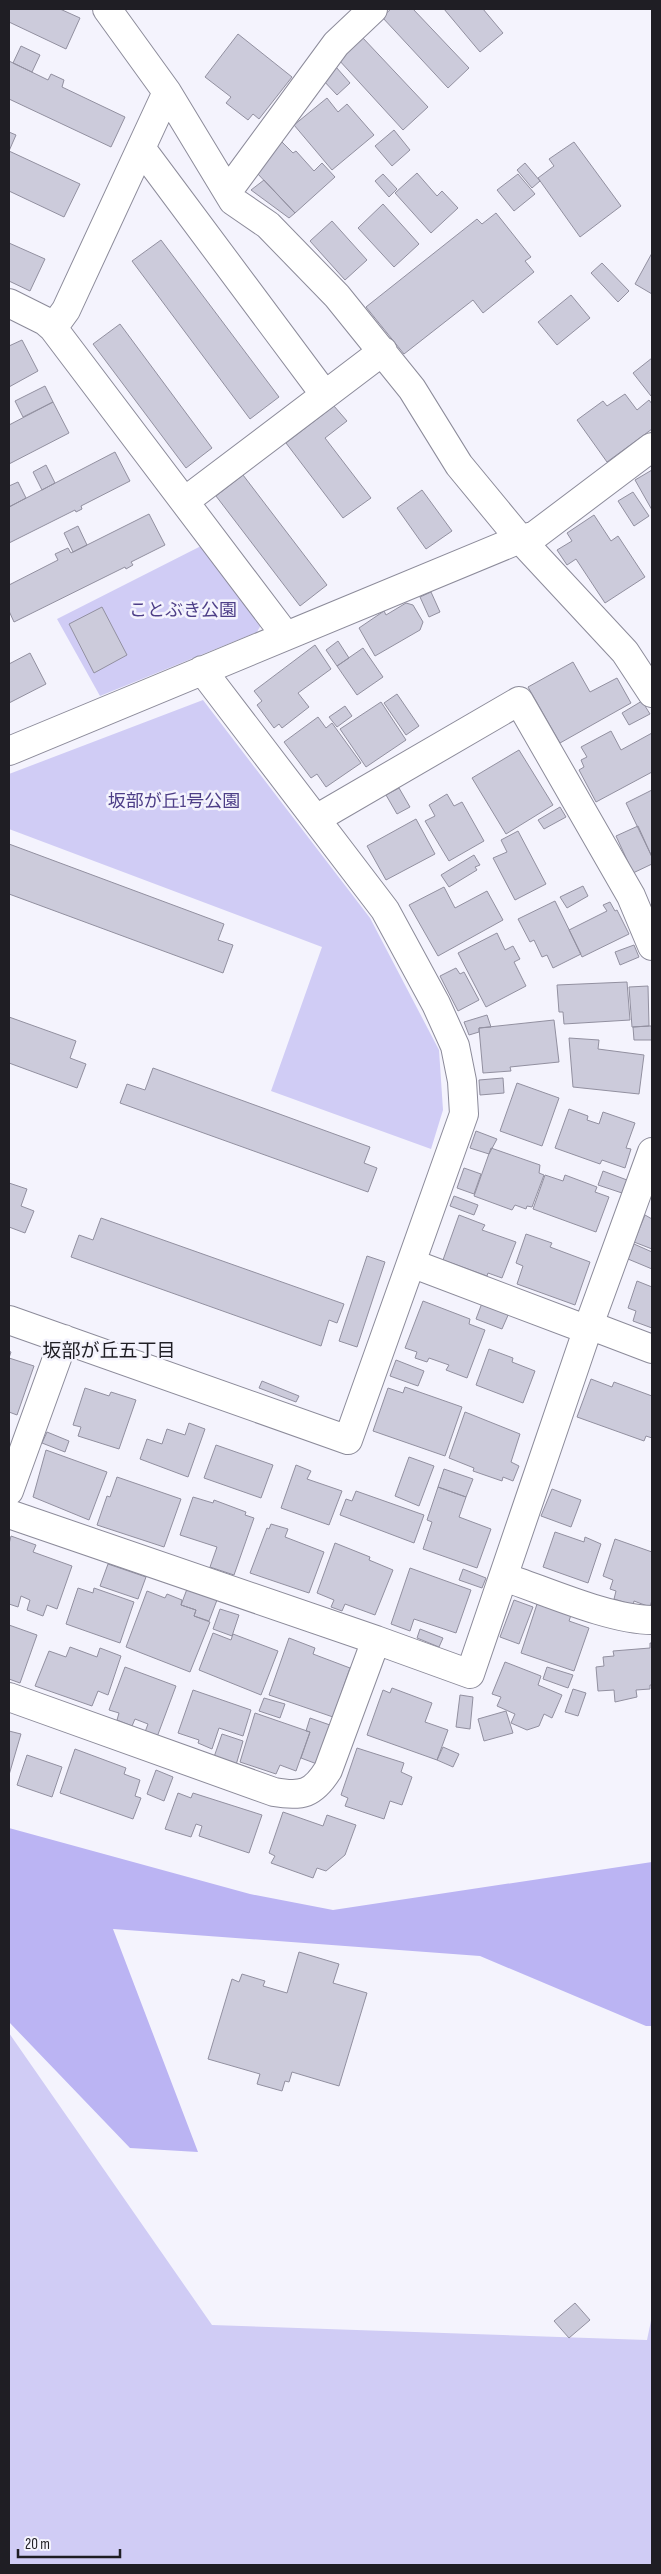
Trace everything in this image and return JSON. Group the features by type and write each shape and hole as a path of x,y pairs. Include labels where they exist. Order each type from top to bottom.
{"street":[{"path":"107,9 166,92 233,201 268,225 337,296 412,389 459,465 520,539 625,652 652,693"},
{"path":"228,191 336,44 373,9"},
{"path":"53,328 66,310 166,92"},
{"path":"141,148 325,395"},
{"path":"13,309 45,321 53,328 286,636"},
{"path":"185,502 383,351"},
{"path":"9,751 520,539 534,536 652,447"},
{"path":"9,1320 348,1440 464,1114 462,1080 457,1054 436,1004 385,910 202,670"},
{"path":"316,819 519,701 630,896 652,946"},
{"path":"9,1514 470,1674 588,1328 652,1152"},
{"path":"411,1263 588,1328 652,1349"},
{"path":"9,1491 64,1339"},
{"path":"504,1577 611,1614 637,1620 652,1620"},
{"path":"9,1697 274,1792 298,1794 311,1791 320,1783 328,1770 376,1640"}],"green space":[{"name":"ことぶき公園","path":"203,545 261,625 257,632 100,696 57,619"},
{"name":"坂部が丘1号公園","path":"203,700 370,918 439,1050 443,1110 431,1149 271,1091 322,947 9,829 9,774"},
{"path":"9,2033 212,2325 647,2340 652,2316 652,2565 9,2565"}],"shaded area":[{"path":"9,1828 250,1894 333,1910 652,1862 652,2026 646,2026 480,1956 113,1929 198,2152 130,2148 9,2022"}],"building":[{"path":"9,9 60,9 80,18 66,49 9,22"},
{"path":"391,9 413,9 469,68 448,88 382,17"},
{"path":"444,9 483,9 503,33 480,52"},
{"path":"238,34 292,77 259,119 253,114 248,120 226,103 231,97 205,77"},
{"path":"362,37 428,107 403,130 338,59"},
{"path":"21,46 40,55 32,72 13,63"},
{"path":"9,61 48,80 51,74 64,80 62,87 125,117 111,147 9,99"},
{"path":"336,67 350,83 337,95 322,79"},
{"path":"327,98 338,112 347,104 374,135 332,170 294,125"},
{"path":"394,130 410,150 392,166 375,146"},
{"path":"9,132 16,135 9,151"},
{"path":"279,139 293,153 296,151 314,171 322,163 335,177 295,213 256,172"},
{"path":"574,142 621,206 580,237 538,178 554,166 549,159"},
{"path":"9,151 80,184 64,217 9,191"},
{"path":"525,163 540,181 532,188 517,170"},
{"path":"417,173 437,196 442,191 458,208 431,233 395,193"},
{"path":"383,174 397,189 389,197 375,181"},
{"path":"518,174 535,194 514,211 497,190"},
{"path":"264,180 295,213 289,218 251,190"},
{"path":"383,204 419,244 394,267 358,228"},
{"path":"496,213 531,257 525,261 534,272 483,313 473,300 404,354 366,307 477,219 482,224"},
{"path":"332,221 367,260 345,280 310,241"},
{"path":"161,240 279,397 250,419 132,261"},
{"path":"9,243 45,259 30,291 9,281"},
{"path":"652,253 652,294 635,284"},
{"path":"602,263 629,291 618,302 591,273"},
{"path":"571,295 590,318 557,345 538,322"},
{"path":"120,324 212,448 186,468 93,344"},
{"path":"22,340 38,371 9,387 9,346"},
{"path":"652,358 652,395 651,396 633,373"},
{"path":"45,386 53,402 23,417 15,401"},
{"path":"625,394 637,410 649,400 652,404 652,429 607,462 577,420 603,401 607,406"},
{"path":"53,402 69,433 9,464 9,425"},
{"path":"334,406 347,421 325,438 371,498 343,518 286,443"},
{"path":"115,452 130,481 81,506 82,509 76,512 75,510 9,543 9,507"},
{"path":"46,465 55,483 42,490 33,472"},
{"path":"652,470 652,510 635,480"},
{"path":"243,475 327,585 300,606 216,496"},
{"path":"18,482 26,498 9,507 9,486"},
{"path":"422,490 452,531 426,549 397,508"},
{"path":"633,492 649,516 634,526 618,501"},
{"path":"149,514 165,545 131,562 133,565 126,569 125,567 14,622 9,611 9,585 58,560 55,554 68,548 71,553"},
{"path":"594,515 611,541 618,536 645,577 605,603 576,559 567,565 557,550 572,541 567,533"},
{"path":"78,526 87,545 73,552 64,533"},
{"path":"431,592 440,612 429,617 420,597"},
{"path":"406,603 413,605 423,622 420,630 375,656 359,628 384,611 386,615"},
{"path":"102,607 127,655 94,673 69,624"},
{"path":"338,641 349,658 337,666 326,650"},
{"path":"315,645 331,669 298,693 309,707 282,728 279,724 274,728 257,705 262,701 254,691"},
{"path":"363,648 383,677 357,695 337,666"},
{"path":"30,653 46,684 9,703 9,664"},
{"path":"573,662 590,692 617,678 631,703 560,743 528,687"},
{"path":"397,694 419,726 406,735 384,703"},
{"path":"642,701 650,714 629,725 622,713"},
{"path":"381,702 406,740 366,767 340,729"},
{"path":"345,706 352,716 337,727 329,717"},
{"path":"318,717 326,728 332,723 361,763 326,787 317,774 311,778 284,742"},
{"path":"611,731 621,750 652,733 652,772 596,802 579,770 584,767 581,760 587,757 581,747"},
{"path":"519,750 553,805 506,834 472,778"},
{"path":"399,788 410,807 397,814 386,795"},
{"path":"652,790 652,857 626,803"},
{"path":"447,794 454,806 462,802 484,841 449,861 425,821 435,816 429,805"},
{"path":"560,807 566,817 544,829 538,820"},
{"path":"416,819 435,854 386,880 367,846"},
{"path":"638,826 652,857 652,864 633,873 616,836"},
{"path":"518,831 546,884 515,900 493,858 507,852 501,840"},
{"path":"9,844 224,924 218,940 233,945 223,973 9,894"},
{"path":"474,855 480,865 475,867 477,870 449,887 441,875"},
{"path":"583,886 588,896 567,908 560,897"},
{"path":"444,887 455,908 487,891 503,920 438,956 409,905"},
{"path":"555,901 581,954 553,968 547,955 542,957 534,940 530,942 518,919"},
{"path":"610,902 615,911 617,910 629,934 582,957 569,930 607,911 603,905"},
{"path":"497,933 505,950 513,946 520,959 514,962 526,986 486,1007 458,953"},
{"path":"634,945 639,957 620,965 615,952"},
{"path":"456,968 460,974 464,972 479,1000 458,1011 440,976"},
{"path":"627,982 630,1020 564,1024 563,1012 559,1012 557,985"},
{"path":"648,986 649,1026 632,1027 629,987"},
{"path":"487,1015 491,1027 479,1028 479,1032 469,1035 464,1022"},
{"path":"9,1017 76,1041 70,1058 86,1064 77,1088 9,1063"},
{"path":"554,1020 559,1062 510,1067 511,1071 483,1073 479,1028"},
{"path":"652,1026 652,1040 634,1040 633,1027"},
{"path":"569,1038 599,1040 598,1049 644,1055 639,1094 573,1087"},
{"path":"153,1068 370,1147 364,1163 377,1168 368,1192 120,1103 127,1084 145,1090"},
{"path":"503,1078 504,1093 480,1095 479,1080"},
{"path":"517,1083 559,1098 542,1146 500,1131"},
{"path":"569,1109 588,1116 587,1120 599,1124 603,1112 635,1123 626,1148 631,1149 625,1168 602,1160 600,1164 555,1148"},
{"path":"476,1131 497,1139 489,1154 470,1148"},
{"path":"491,1148 540,1165 539,1173 544,1175 532,1207 527,1206 526,1209 515,1205 512,1210 474,1196"},
{"path":"464,1168 481,1174 474,1194 457,1188"},
{"path":"603,1171 627,1180 622,1193 598,1185"},
{"path":"545,1175 563,1181 565,1175 597,1187 595,1192 609,1197 596,1232 533,1209"},
{"path":"9,1183 27,1189 21,1206 34,1211 25,1233 9,1227"},
{"path":"454,1196 478,1205 474,1215 450,1206"},
{"path":"459,1215 485,1225 482,1230 516,1242 502,1278 488,1273 487,1276 443,1260"},
{"path":"645,1215 652,1219 652,1249 634,1242"},
{"path":"101,1218 344,1304 337,1323 329,1320 321,1346 71,1257 79,1235 93,1240"},
{"path":"526,1234 552,1243 550,1247 590,1262 575,1305 517,1284 523,1266 516,1263"},
{"path":"634,1244 652,1252 652,1269 628,1259"},
{"path":"367,1256 385,1262 357,1347 339,1341"},
{"path":"637,1281 652,1287 652,1328 633,1321 636,1311 628,1308"},
{"path":"423,1301 470,1319 469,1324 485,1330 467,1378 446,1370 449,1365 429,1358 427,1362 415,1358 417,1352 405,1348"},
{"path":"482,1303 509,1313 502,1329 476,1319"},
{"path":"489,1349 513,1358 512,1362 535,1371 523,1403 476,1385"},
{"path":"9,1358 34,1366 17,1415 9,1412"},
{"path":"396,1360 424,1371 418,1386 390,1376"},
{"path":"591,1379 612,1387 614,1382 652,1396 652,1438 646,1436 644,1441 577,1417"},
{"path":"262,1381 299,1396 296,1402 259,1388"},
{"path":"405,1387 462,1407 445,1456 373,1431 388,1388 403,1393"},
{"path":"85,1388 109,1396 111,1392 136,1400 119,1449 78,1436 81,1427 73,1425"},
{"path":"465,1412 520,1434 511,1462 519,1466 513,1481 503,1477 502,1481 473,1471 474,1468 449,1458"},
{"path":"189,1423 205,1429 188,1477 140,1459 147,1439 162,1444 167,1429 185,1435"},
{"path":"47,1432 69,1441 65,1452 42,1443"},
{"path":"216,1445 273,1465 261,1498 204,1478"},
{"path":"46,1450 107,1472 89,1520 33,1497"},
{"path":"409,1457 434,1466 419,1506 395,1496"},
{"path":"296,1465 311,1471 307,1479 342,1491 329,1525 281,1508"},
{"path":"444,1469 473,1479 466,1497 438,1487"},
{"path":"117,1477 181,1499 164,1547 97,1525 107,1496 110,1497"},
{"path":"438,1487 466,1497 459,1517 491,1529 477,1568 423,1549 432,1522 427,1520"},
{"path":"552,1489 581,1500 571,1527 541,1516"},
{"path":"356,1491 424,1515 414,1543 340,1515 346,1499 352,1501"},
{"path":"193,1497 213,1503 214,1500 246,1512 245,1515 254,1518 234,1575 210,1567 217,1547 180,1535"},
{"path":"271,1524 288,1529 285,1537 324,1552 309,1593 250,1573 267,1528 269,1529"},
{"path":"555,1532 584,1542 585,1537 601,1544 588,1583 543,1567"},
{"path":"11,1536 36,1545 33,1552 72,1566 57,1609 47,1605 43,1616 27,1610 30,1600 21,1596 18,1607 9,1604 9,1544"},
{"path":"615,1539 652,1552 652,1600 650,1607 634,1601 633,1605 614,1599 616,1591 610,1589 613,1580 603,1576"},
{"path":"335,1543 370,1557 369,1560 393,1570 375,1615 345,1604 342,1611 331,1607 334,1600 317,1593"},
{"path":"108,1564 146,1577 138,1599 100,1586"},
{"path":"410,1568 471,1590 456,1633 414,1619 410,1631 391,1624"},
{"path":"463,1569 486,1578 482,1588 459,1580"},
{"path":"78,1588 93,1593 94,1588 134,1602 120,1643 66,1624"},
{"path":"187,1589 217,1600 209,1621 194,1616 196,1610 181,1605"},
{"path":"147,1591 165,1598 167,1594 182,1600 181,1605 196,1610 194,1616 210,1622 190,1672 126,1647"},
{"path":"514,1600 533,1607 519,1644 500,1637"},
{"path":"538,1601 571,1615 569,1621 589,1628 574,1671 521,1653"},
{"path":"220,1609 239,1615 232,1636 213,1629"},
{"path":"9,1625 37,1635 20,1683 9,1679"},
{"path":"420,1629 443,1638 439,1647 417,1638"},
{"path":"213,1633 231,1640 233,1634 278,1651 261,1695 199,1670"},
{"path":"289,1638 315,1648 313,1654 350,1668 333,1717 269,1695"},
{"path":"650,1643 652,1643 652,1685 650,1685 650,1689 636,1690 637,1697 615,1702 614,1690 598,1691 596,1667 604,1666 603,1657 614,1656 613,1651 650,1648"},
{"path":"70,1647 97,1657 100,1648 121,1656 108,1695 98,1691 92,1706 35,1686 49,1651 66,1657"},
{"path":"505,1662 541,1676 538,1685 562,1695 552,1718 544,1714 539,1726 527,1730 511,1723 515,1714 497,1706 501,1697 492,1694"},
{"path":"125,1667 176,1686 157,1737 145,1732 148,1724 135,1719 132,1726 117,1720 119,1713 109,1710"},
{"path":"547,1667 573,1675 568,1688 543,1679"},
{"path":"392,1688 432,1703 425,1722 448,1730 437,1760 367,1735 383,1690 390,1693"},
{"path":"573,1689 586,1693 578,1716 565,1712"},
{"path":"193,1690 251,1710 243,1736 219,1728 212,1749 198,1743 199,1740 178,1733"},
{"path":"460,1695 473,1697 470,1729 456,1727"},
{"path":"264,1698 285,1704 280,1718 259,1711"},
{"path":"506,1711 513,1733 484,1741 478,1719"},
{"path":"255,1713 310,1732 296,1771 280,1765 276,1774 240,1762"},
{"path":"310,1718 330,1725 317,1764 301,1758 310,1732 306,1731"},
{"path":"9,1731 21,1734 9,1775"},
{"path":"222,1734 243,1741 236,1765 214,1757"},
{"path":"443,1747 459,1754 453,1767 437,1760"},
{"path":"357,1748 404,1763 401,1772 412,1777 402,1805 390,1801 384,1819 345,1806 348,1798 341,1795"},
{"path":"75,1749 126,1768 124,1774 140,1780 135,1796 141,1798 133,1819 60,1793"},
{"path":"27,1755 62,1767 52,1797 17,1785"},
{"path":"156,1770 173,1777 164,1801 147,1794"},
{"path":"178,1793 191,1798 193,1793 262,1815 249,1853 199,1836 202,1826 196,1824 191,1837 165,1829"},
{"path":"283,1812 323,1826 327,1815 356,1825 345,1855 326,1871 317,1868 313,1878 271,1863 275,1856 269,1853"},
{"path":"299,1952 339,1964 333,1983 367,1993 339,2086 292,2072 289,2082 285,2081 282,2091 257,2084 260,2074 208,2059 232,1979 239,1982 242,1974 265,1981 263,1986 287,1993"},
{"path":"575,2303 590,2320 569,2338 554,2321"}],"district":[{"name":"坂部が丘五丁目","path":"109,1351"}]}
